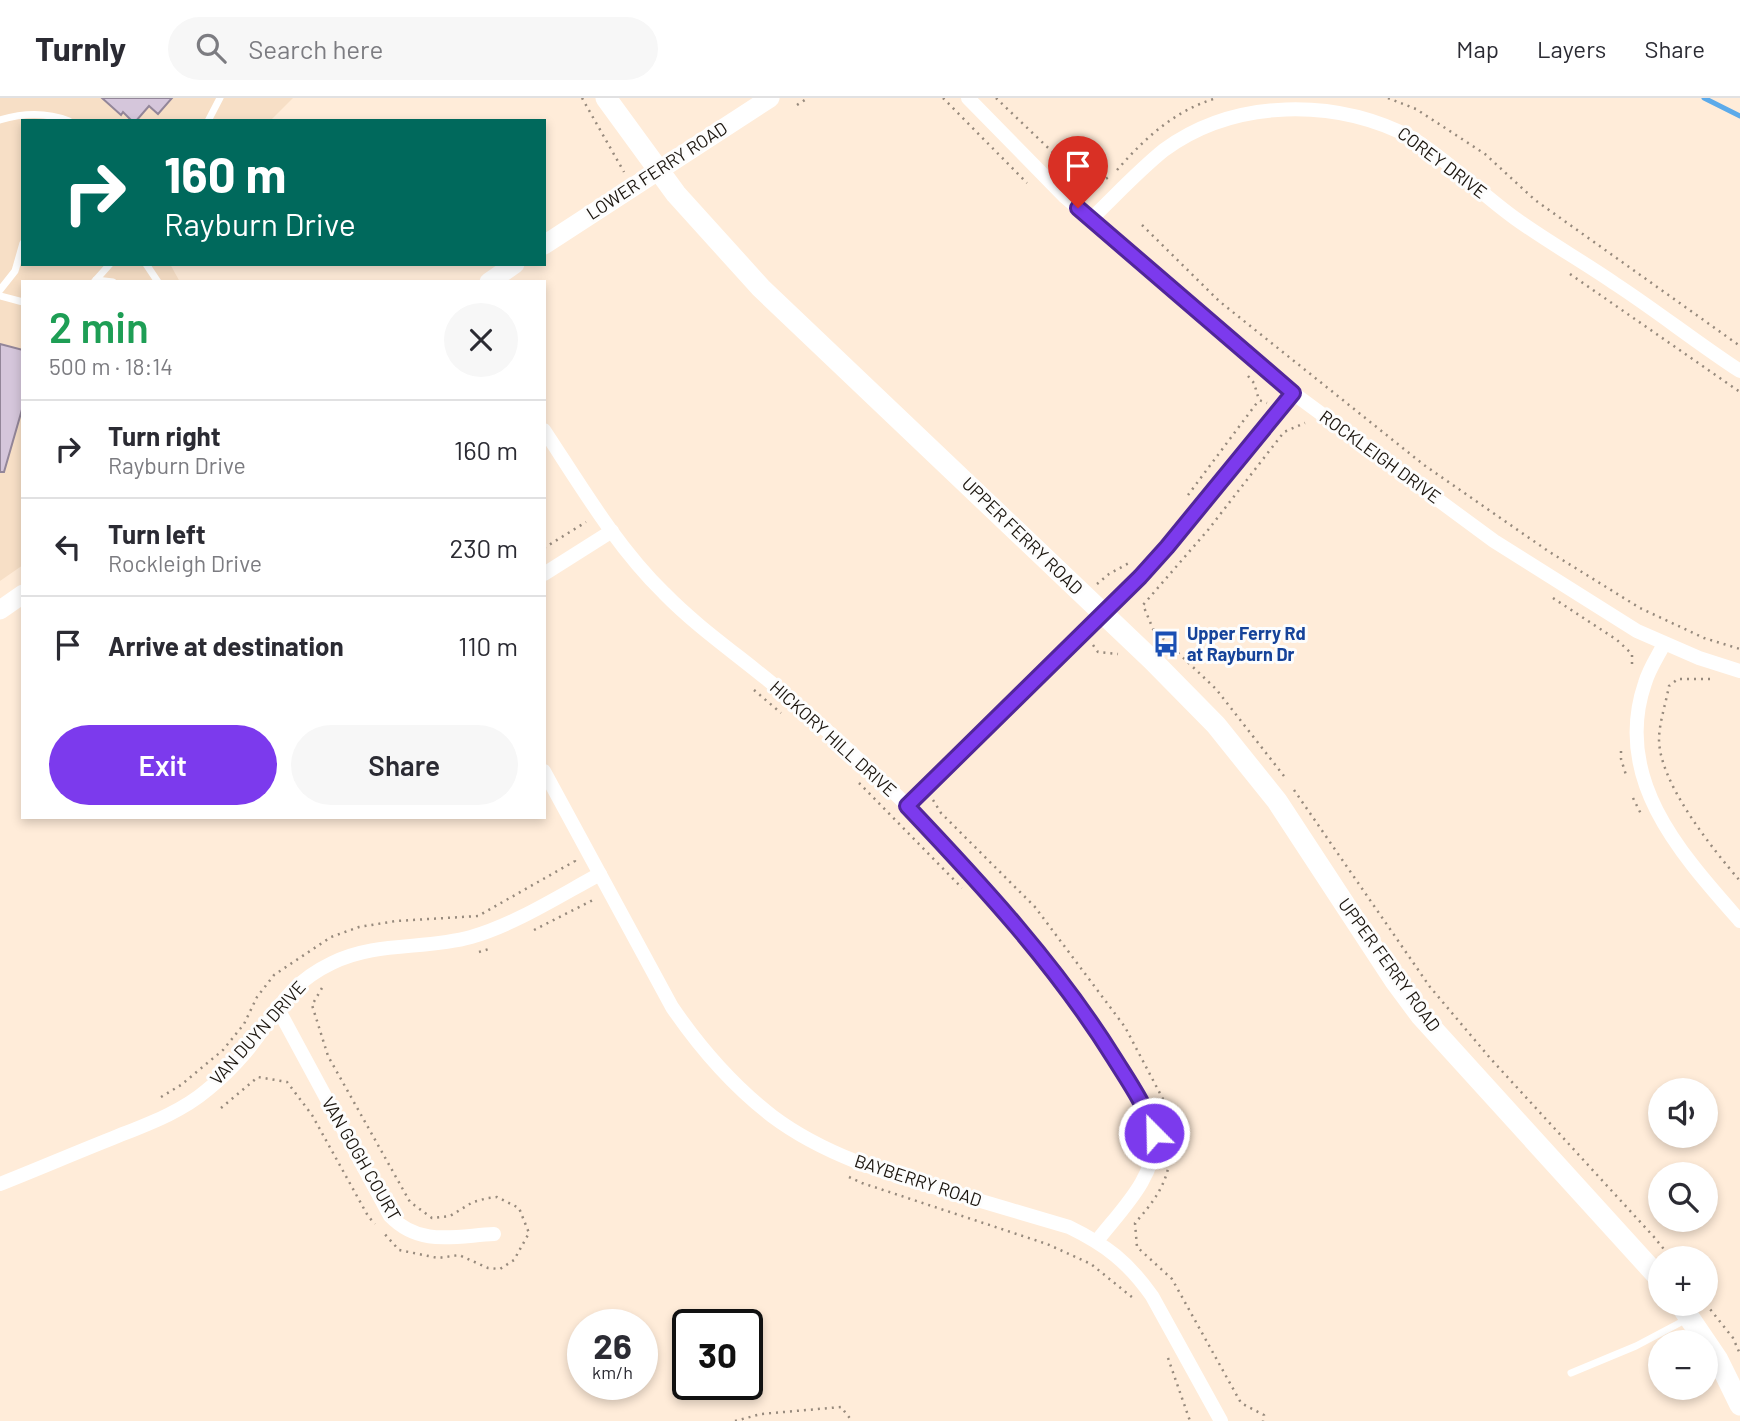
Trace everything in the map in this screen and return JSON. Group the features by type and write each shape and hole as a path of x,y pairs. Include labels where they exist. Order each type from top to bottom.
{"main road":[{"name":"UPPER FERRY ROAD","path":"606,98 657,170 761,288 1152,660 1241,754 1277,802 1421,1016 1648,1266"},
{"path":"1696,1316 1740,1405"}],"street":[{"name":"LOWER FERRY ROAD","path":"546,244 770,98"},
{"name":"ROCKLEIGH DRIVE","path":"968,98 1065,197 1293,393 1494,541 1637,631 1664,644 1740,671"},
{"name":"COREY DRIVE","path":"1091,219 1164,149 1216,120 1250,109 1297,104 1329,106 1358,112 1389,124 1415,139 1517,220 1616,284 1740,371"},
{"path":"492,280 512,266"},
{"path":"907,806 1104,614 1167,547 1293,393"},
{"name":"HICKORY HILL DRIVE","path":"546,433 606,534 666,595 787,696 907,806 972,874 1023,933 1100,1037 1149,1118 1154,1133 1154,1150 1150,1167 1142,1182 1097,1241"},
{"path":"546,573 606,534"},
{"path":"0,610 21,595"},
{"path":"1664,644 1645,681 1638,706 1638,761 1644,786 1667,831 1740,920"},
{"name":"BAYBERRY ROAD","path":"546,775 672,1007 695,1041 722,1072 774,1117 845,1158 886,1174 1069,1227 1097,1241 1118,1256 1138,1276 1152,1296 1221,1421"},
{"name":"VAN DUYN DRIVE","path":"0,1184 148,1124 186,1105 225,1075 246,1051 277,1007 310,975 332,962 377,948 443,942 496,929 600,874"},
{"name":"VAN GOGH COURT","path":"277,1007 390,1216 400,1226 427,1238 494,1234"}],"lane":[{"path":"209,119 220,98"},
{"path":"0,120 30,114 57,119"},
{"path":"0,290 15,271 21,250"},
{"path":"96,280 108,266"},
{"path":"0,296 21,301"},
{"path":"1571,1373 1636,1346 1680,1316"}],"path":[{"path":"582,98 621,168 635,185"},
{"path":"797,105 808,98"},
{"path":"996,98 1088,186 1112,175 1139,144 1176,115 1217,98"},
{"path":"1388,98 1416,109 1485,154 1535,200 1740,346"},
{"path":"1142,225 1219,302 1424,465 1548,551 1640,608 1704,638 1740,649"},
{"path":"1570,274 1740,392"},
{"path":"1188,494 1259,400"},
{"path":"1306,423 1284,432 1208,530 1143,605 1153,629 1216,689 1313,815 1430,987 1490,1058 1661,1246"},
{"path":"546,547 586,522 606,534"},
{"path":"1085,596 1109,574 1130,563"},
{"path":"1548,594 1617,640 1632,654 1632,676"},
{"path":"1715,681 1705,678 1678,679 1669,686 1659,740 1665,769 1702,836 1740,881"},
{"path":"751,688 790,721"},
{"path":"1621,748 1621,759 1629,784"},
{"path":"856,780 968,894"},
{"path":"925,788 941,813 1035,907 1125,1027 1164,1101 1167,1122"},
{"path":"1633,796 1636,809 1645,820"},
{"path":"528,932 594,899 600,908"},
{"path":"472,953 495,946"},
{"path":"221,1108 258,1077 287,1082 312,1115 368,1216 399,1250 438,1258 459,1255 488,1268 500,1269 514,1260 529,1233 519,1208 497,1197 488,1198 473,1202 450,1216 432,1218 410,1202 328,1056 312,1004 324,983"},
{"path":"1170,1153 1168,1171 1154,1202 1135,1223 1137,1247 1172,1279 1241,1403 1264,1415 1263,1421"},
{"path":"839,1172 862,1183 1047,1244 1091,1264 1138,1302"},
{"path":"1703,1316 1733,1338 1740,1354"},
{"path":"1166,1354 1190,1421"},
{"path":"735,1421 761,1414 841,1407 852,1421"}],"shaded area":[{"path":"0,98 293,98 272,119 21,119 21,266 171,266 179,280 21,280 21,566 0,581"}],"building":[{"path":"102,98 172,98 158,114 149,106 138,119 130,119 123,112 121,115"},
{"path":"0,344 21,349 21,413 4,472 0,472"}],"waterway":[{"path":"1704,98 1740,116"}],"place":[{"name":"Upper Ferry Rd at Rayburn Dr","path":"1166,644"}],"route":[{"path":"1078,208 1293,393 1140,577 907,806 972,874 1063,984 1135,1092 1154,1133"}]}
